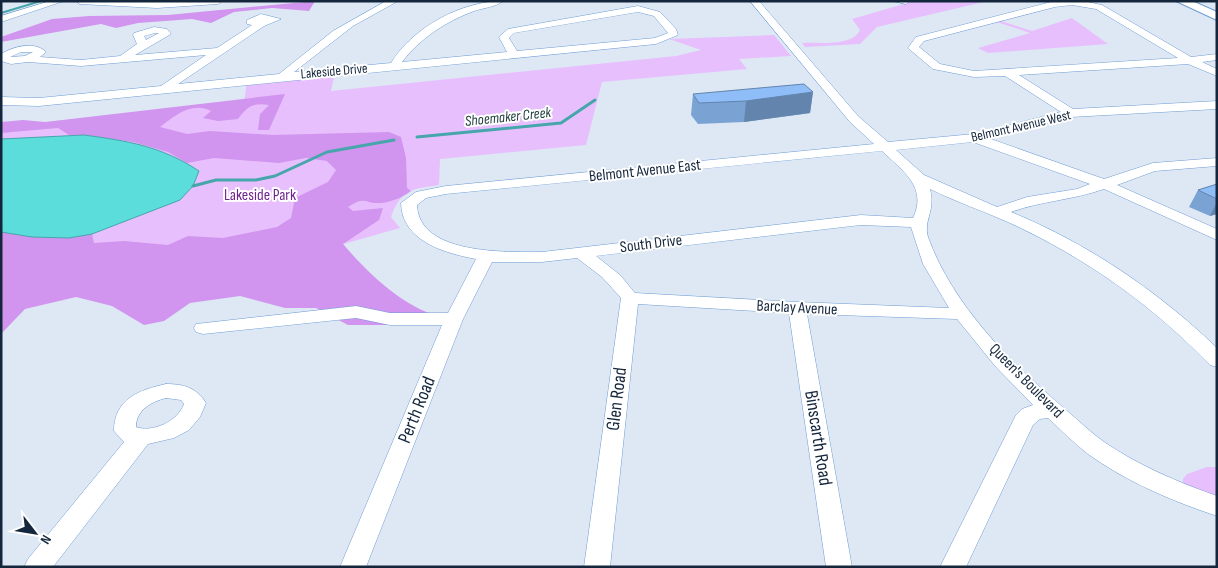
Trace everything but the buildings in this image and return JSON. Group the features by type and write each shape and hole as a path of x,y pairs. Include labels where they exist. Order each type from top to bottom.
{"main road":[{"path":"1182,1 1217,16"}],"street":[{"path":"1,19 60,1"},
{"path":"80,1 157,5 218,1"},
{"path":"284,75 341,29 358,18 394,1"},
{"path":"395,66 427,30 438,23 460,12 499,1"},
{"path":"754,1 854,119 919,178 1060,241 1119,276 1209,343 1217,360"},
{"path":"897,1 906,1"},
{"path":"1217,57 1189,60 974,74 954,80 939,78 934,72 937,66 914,50 916,42 920,39 1056,4 1073,2 1094,4 1189,60 1217,73"},
{"name":"Lakeside Drive","path":"1,101 39,102 284,75 395,66 513,54 667,38 673,35 673,31 657,14 644,9 628,9 512,31 504,37 513,54"},
{"path":"165,88 261,24"},
{"path":"122,59 143,45"},
{"path":"28,59 81,63 220,51"},
{"path":"1008,72 1071,113"},
{"name":"Belmont Avenue West","path":"885,147 974,138 1071,113 1217,104"},
{"path":"974,138 1106,185 1217,236"},
{"name":"Belmont Avenue East","path":"409,204 421,194 446,190 885,147"},
{"path":"921,216 950,203 992,211 1026,201 1080,193 1153,167 1217,162"},
{"name":"Queen's Boulevard","path":"919,178 924,194 920,238 928,259 943,286 964,314 1017,377 1098,450 1142,476 1210,503"},
{"name":"South Drive","path":"409,204 409,218 426,235 454,248 486,256 542,257 861,220 921,216"},
{"path":"580,253 618,282 630,298"},
{"name":"Perth Road","path":"353,567 454,319 486,256"},
{"name":"Barclay Avenue","path":"630,298 797,308 964,314"},
{"name":"Glen Road","path":"597,567 630,298"},
{"name":"Binscarth Road","path":"797,308 839,567"},
{"path":"204,328 356,312 390,319 454,319"},
{"path":"953,567 1024,421 1029,414 1035,411 1052,410"},
{"path":"37,567 141,438"}],"green space":[{"path":"914,1 988,1 877,27 860,44 805,47 802,43 834,42 850,39 860,30 852,19"},
{"path":"1072,18 1108,44 988,53 978,48 1030,33 997,22 1001,21 1032,31"},
{"name":"Lakeside Park","path":"774,35 791,56 739,59 747,69 602,82 586,145 440,159 439,185 409,192 399,201 391,217 400,228 340,245 298,287 50,284 1,328 1,127 244,102 247,82 335,73 331,91 676,56 701,50 669,39"},
{"path":"1207,467 1217,467 1217,498 1190,489 1183,483 1183,479 1187,474"}],"shaded area":[{"path":"315,1 309,11 272,8 234,12 211,23 192,19 138,23 116,28 101,24 1,42 1,37 52,19 89,16 168,15"},
{"path":"285,94 269,130 258,130 260,114 269,105 263,104 251,106 238,119 218,121 203,118 211,111 204,108 190,109 177,114 160,127 187,134 210,131 273,135 389,132 401,137 406,158 407,188 411,191 389,202 358,201 348,207 353,211 383,208 379,220 343,244 383,285 406,301 431,314 426,325 348,325 316,308 285,308 240,296 190,303 164,321 144,325 112,306 76,297 25,309 1,334 1,232 46,237 92,234 94,243 124,241 168,245 188,236 223,238 277,227 291,218 295,198 328,182 336,170 327,161 306,158 279,163 214,158 187,163 168,152 133,142 84,135 69,135 58,128 1,133 1,122 23,120 45,122"},
{"path":"84,135 158,150 199,171 193,186 180,200 92,234 69,238 32,237 1,232 1,139"}],"waterway":[{"path":"1,13 41,1"},
{"name":"Shoemaker Creek","path":"417,137 561,123 595,100"},
{"name":"Shoemaker Creek","path":"193,186 216,180 256,180 275,176 327,152 394,140"}]}
